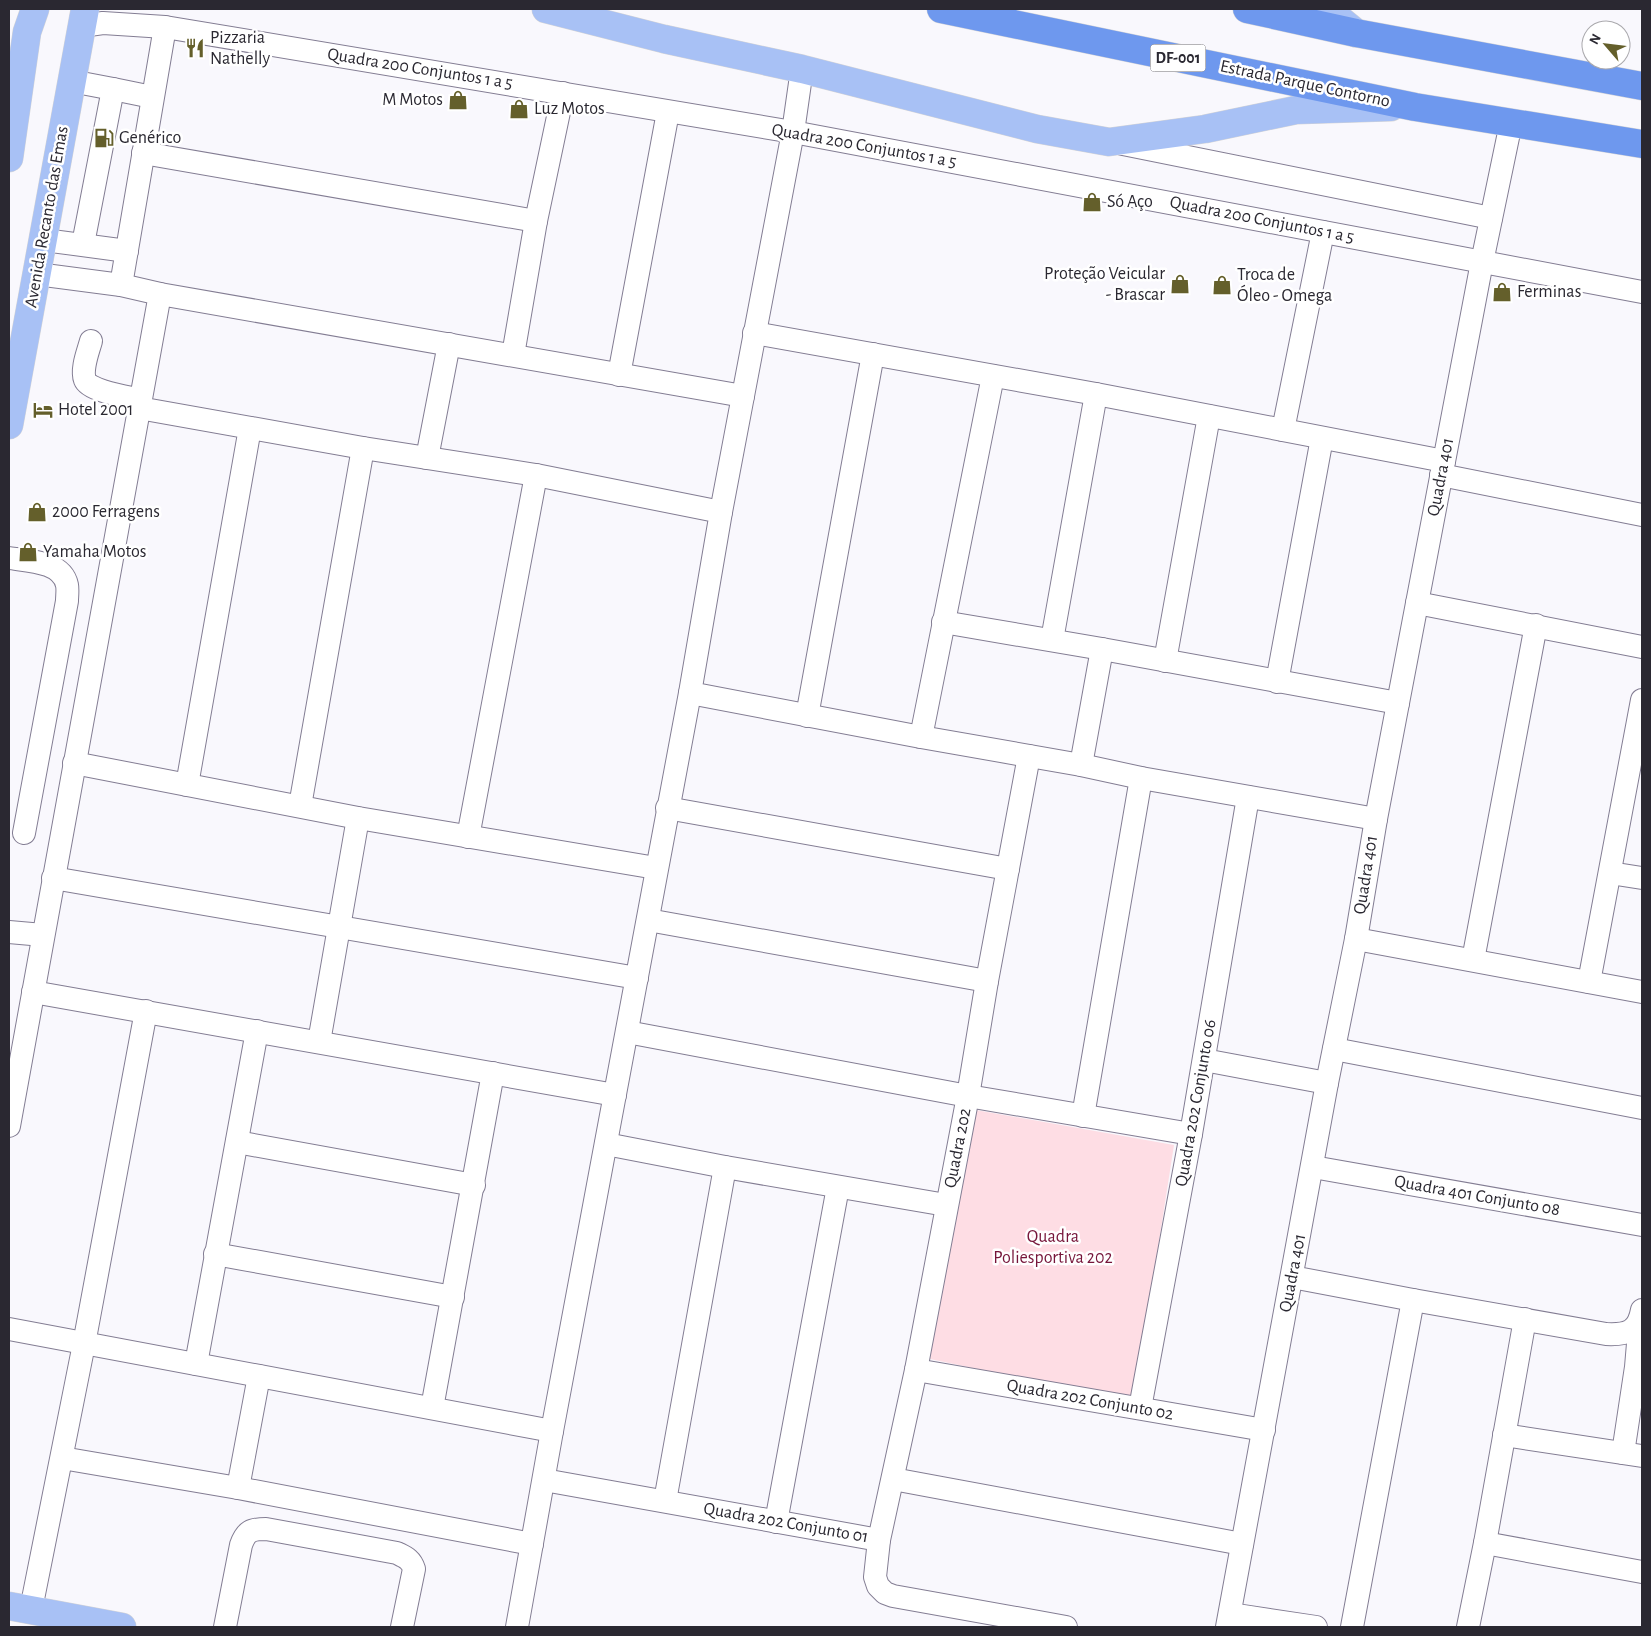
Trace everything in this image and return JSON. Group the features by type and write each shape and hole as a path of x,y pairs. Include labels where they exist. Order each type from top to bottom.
{"highway":[{"name":"Estrada Parque Contorno","path":"941,9 1415,107 1642,144"},
{"path":"1247,9 1356,33 1642,86"}],"main road":[{"path":"546,9 664,39 802,69 1037,129 1109,142 1205,129 1296,110 1415,107"},
{"path":"1327,9 1356,33"},
{"name":"Avenida Recanto das Emas","path":"9,425 72,81 88,15"},
{"path":"9,154 29,17"},
{"path":"9,327 20,325 30,307"},
{"path":"20,1608 122,1627"}],"street":[{"path":"121,286 165,27 140,17 127,9"},
{"name":"Quadra 200 Conjuntos 1 a 5","path":"88,15 103,23 165,27 793,132 1642,292"},
{"path":"517,1627 667,808 690,693 754,333 793,132 802,69"},
{"path":"72,81 152,97"},
{"path":"83,244 113,89"},
{"path":"513,355 536,221 563,93"},
{"path":"619,374 668,112"},
{"name":"Quadra 401","path":"1229,1620 1327,1083 1356,939 1376,819 1482,262 1511,123"},
{"path":"1109,142 1491,218"},
{"path":"143,154 536,221"},
{"path":"1283,430 1323,232"},
{"path":"44,240 127,250"},
{"path":"37,274 121,286 743,396"},
{"path":"9,1126 18,1018 32,992 160,294"},
{"path":"754,333 1096,394 1283,430 1642,515"},
{"path":"91,341 84,379 87,384 140,404 250,428 536,475 721,512"},
{"path":"428,458 449,344"},
{"path":"808,716 873,354"},
{"path":"922,737 943,622 993,376"},
{"path":"1052,640 1096,394"},
{"path":"1165,661 1209,416"},
{"path":"187,785 250,428"},
{"path":"1277,682 1322,438"},
{"path":"300,806 363,448"},
{"path":"468,837 536,475"},
{"path":"9,558 53,567 65,579 67,587 67,602 16,832 59,841"},
{"path":"1417,603 1642,647"},
{"path":"943,622 1398,703"},
{"path":"1473,960 1536,625"},
{"path":"1081,765 1102,649"},
{"path":"690,693 1081,765 1140,778 1376,819"},
{"path":"1589,982 1642,700"},
{"name":"Quadra 202","path":"879,1540 916,1370 968,1096 987,981 1029,756"},
{"path":"74,763 358,818 656,868"},
{"path":"1083,1116 1140,778"},
{"name":"Quadra 202 Conjunto 06","path":"1140,1408 1191,1134 1248,797"},
{"path":"667,808 1008,869"},
{"path":"319,1042 358,818"},
{"path":"1610,873 1642,878"},
{"path":"53,878 637,978"},
{"path":"648,920 987,981"},
{"path":"9,932 43,934"},
{"path":"1356,939 1642,992"},
{"path":"32,992 615,1094"},
{"path":"20,1608 62,1458 146,1011"},
{"path":"196,1364 257,1031"},
{"path":"627,1032 968,1096 1191,1134"},
{"path":"1334,1049 1642,1108"},
{"path":"1204,1060 1327,1083"},
{"path":"432,1408 474,1186 493,1073"},
{"path":"238,1142 474,1186"},
{"path":"606,1144 725,1167 946,1205"},
{"path":"665,1502 725,1167"},
{"name":"Quadra 401 Conjunto 08","path":"1313,1167 1642,1225"},
{"path":"776,1522 838,1187"},
{"path":"216,1254 453,1297"},
{"path":"1292,1277 1606,1334 1621,1335 1631,1331 1641,1315"},
{"path":"1352,1627 1413,1300"},
{"path":"1504,1435 1633,1454 1636,1367 1641,1315"},
{"path":"1468,1627 1525,1319"},
{"path":"9,1330 552,1431"},
{"name":"Quadra 202 Conjunto 02","path":"916,1370 1264,1430"},
{"path":"238,1488 259,1376"},
{"path":"62,1458 238,1488 532,1544"},
{"path":"893,1479 1242,1544"},
{"name":"Quadra 202 Conjunto 01","path":"544,1480 879,1540 875,1577 878,1586 885,1593 1066,1627"},
{"path":"225,1627 241,1545 245,1535 250,1530 266,1529 397,1553 408,1558 414,1569 402,1627"},
{"path":"1485,1543 1642,1572"},
{"path":"1229,1620 1316,1627"}],"green space":[{"name":"Quadra Poliesportiva 202","path":"970,1109 1174,1145 1134,1402 930,1359"}],"place":[{"name":"Pizzaria Nathelly","path":"195,48"},
{"name":"M Motos","path":"458,100"},
{"name":"Luz Motos","path":"519,109"},
{"name":"Genérico","path":"104,138"},
{"name":"Só Aço","path":"1092,202"},
{"name":"Proteção Veicular - Brascar","path":"1180,284"},
{"name":"Troca de Óleo - Omega","path":"1222,285"},
{"name":"Ferminas","path":"1502,292"},
{"name":"Hotel 2001","path":"43,410"},
{"name":"2000 Ferragens","path":"37,512"},
{"name":"Yamaha Motos","path":"28,552"}]}
